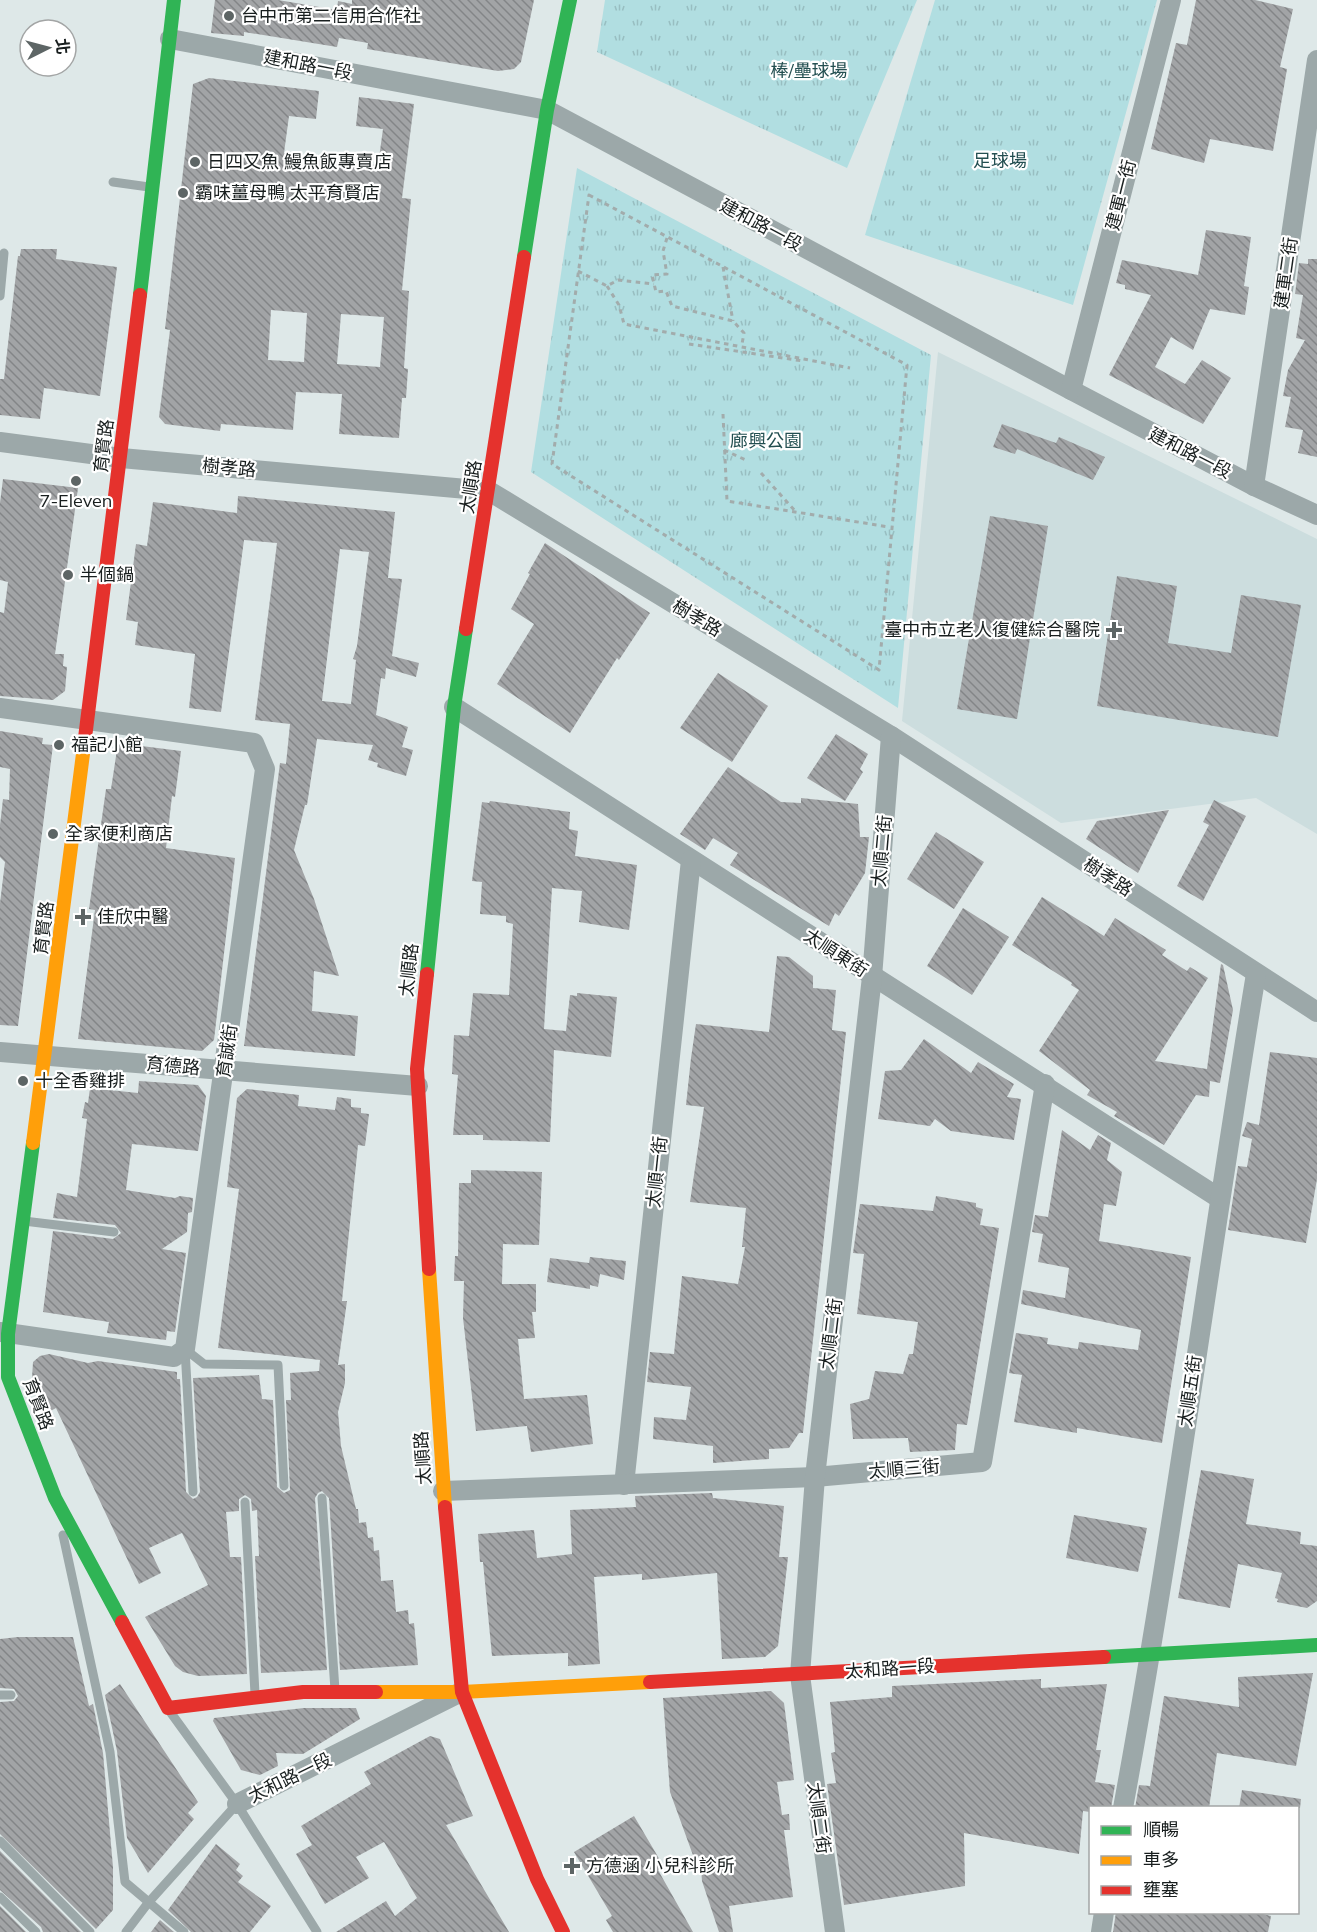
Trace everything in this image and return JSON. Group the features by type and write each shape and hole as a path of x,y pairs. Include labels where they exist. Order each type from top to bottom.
{"street":[{"name":"育賢路","path":"168,1708 55,1498 8,1377 4,1333 24,1221 46,1056 121,458 174,0"},
{"name":"太順路","path":"563,1932 537,1880 462,1692 443,1491 418,1057 454,707 547,110 570,0"},
{"name":"建軍一街","path":"1071,390 1171,0"},
{"name":"建和路一段","path":"170,39 547,110 1071,390 1254,486 1317,515"},
{"name":"建軍二街","path":"1254,486 1317,60"},
{"name":"樹孝路","path":"0,442 121,458 489,491 891,736 1317,1012"},
{"name":"太順東街","path":"454,707 872,977 1046,1084 1219,1198"},
{"path":"0,708 87,722"},
{"name":"育誠街","path":"87,722 254,742 265,769 185,1349"},
{"name":"太順二街","path":"835,1932 800,1675 815,1477 872,977 891,736"},
{"name":"太順一街","path":"624,1485 691,860"},
{"name":"太順五街","path":"1123,1806 1151,1653 1219,1198 1256,974"},
{"name":"育德路","path":"0,1052 418,1086"},
{"name":"太順三街","path":"443,1491 815,1477 982,1462 1046,1084"},
{"path":"4,1333 174,1357 185,1349"},
{"name":"太和路一段","path":"168,1708 303,1692 462,1692 1317,1645"},
{"name":"太和路一段","path":"237,1804 462,1692"},
{"path":"1101,1932 1104,1914"}],"lane":[{"path":"113,182 152,187"},
{"path":"0,296 4,253"},
{"path":"24,1221 114,1232"},
{"path":"185,1349 204,1364 278,1365 284,1486"},
{"path":"185,1349 193,1492"},
{"path":"55,1498 110,1752 124,1882 184,1932"},
{"path":"322,1498 335,1692"},
{"path":"244,1502 255,1698"},
{"path":"0,1695 10,1695"},
{"name":"育賢路","path":"168,1708 237,1804 317,1932"},
{"name":"太和路一段","path":"126,1932 148,1903 237,1804"},
{"path":"0,1841 90,1932"},
{"path":"0,1897 36,1932"}],"path":[{"path":"589,195 667,238 907,364 879,670 552,464 589,195"},
{"path":"667,238 663,251 667,274 652,275 656,292 666,291 672,306 733,321"},
{"path":"723,267 733,321 744,333 742,344"},
{"path":"578,270 607,286 619,305 624,324 850,368 688,344"},
{"path":"607,286 618,280 654,284"},
{"path":"723,414 727,501 889,527"},
{"path":"724,450 748,461"},
{"path":"761,473 796,512"}],"shaded area":[{"name":"臺中市立老人復健綜合醫院","path":"938,352 1317,539 1317,834 1256,798 1061,823 902,721"}],"green space":[{"name":"棒/壘球場","path":"605,0 917,0 847,168 597,52"},
{"name":"足球場","path":"935,0 1157,0 1073,305 865,235"},
{"name":"廊興公園","path":"577,168 931,355 898,708 531,472"}],"building":[{"path":"215,0 278,0 337,10 338,1 352,4 352,0 534,0 521,62 514,69 498,71 367,49 368,43 339,38 337,47 244,32 244,36 211,33"},
{"path":"1196,0 1255,0 1293,9 1280,67 1287,69 1273,151 1210,139 1204,163 1151,149 1176,43 1187,45"},
{"path":"209,78 319,91 316,119 289,116 284,153 378,165 383,129 356,126 359,97 414,104 402,198 411,199 402,290 409,291 404,368 408,369 406,398 402,398 399,438 339,434 342,394 296,392 293,430 221,424 220,431 165,424 159,417 170,330 165,329 193,84","holes":["271,310 307,313 304,362 268,360","341,314 384,317 380,367 337,364"]},
{"path":"1206,230 1251,237 1244,286 1249,287 1245,315 1210,309 1193,350 1171,337 1155,367 1185,384 1202,360 1231,378 1203,424 1109,375 1151,295 1125,289 1125,285 1116,283 1122,260 1198,275"},
{"path":"21,249 57,249 56,259 117,267 100,396 44,388 40,419 0,415 0,379 4,379 18,256 20,256"},
{"path":"1308,259 1317,259 1317,457 1298,453 1303,430 1285,427 1291,397 1283,396 1288,370 1305,340 1296,338 1303,295 1295,294 1299,263 1308,264"},
{"path":"1002,424 1056,443 1059,437 1105,457 1093,480 1017,449 1015,454 993,447"},
{"path":"3,479 78,488 55,654 64,654 63,666 67,667 65,691 53,700 0,696 0,612 4,613 8,582 0,580 0,503"},
{"path":"238,496 395,512 388,578 402,579 392,656 419,663 416,677 386,668 385,679 381,678 376,715 408,727 402,747 413,750 406,776 377,767 378,763 368,760 373,745 317,739 307,805 305,805 294,850 314,899 339,976 314,971 312,1011 358,1016 355,1056 244,1046 280,763 286,764 290,724 255,720 277,543 244,540 221,712 189,708 195,654 135,645 138,622 126,620 136,544 147,546 153,502 237,513","holes":["340,549 369,552 357,646 353,659 356,660 351,704 322,701"]},
{"path":"990,516 1048,526 1017,719 957,709"},
{"path":"545,543 650,613 619,660 617,658 570,733 497,684 534,624 511,609"},
{"path":"1117,576 1177,586 1168,643 1231,653 1241,595 1301,605 1278,737 1097,706"},
{"path":"718,673 768,706 732,762 680,728"},
{"path":"0,731 43,738 42,744 53,745 18,1026 0,1025 0,903 5,862 0,857 0,825 3,799 9,800 10,769 0,767"},
{"path":"836,734 868,754 860,769 863,772 845,801 807,778"},
{"path":"118,743 181,751 175,797 172,796 166,848 235,858 214,1040 202,1051 78,1039 95,910 89,909 106,789 111,789"},
{"path":"728,767 781,802 801,803 801,798 858,804 860,837 869,837 865,873 839,916 835,913 829,926 730,865 738,853 713,838 705,850 680,834"},
{"path":"1214,800 1246,816 1203,901 1177,886 1209,825 1203,822"},
{"path":"490,801 570,812 569,829 578,831 575,856 637,865 629,930 579,922 582,891 552,888 544,1029 566,1031 570,995 577,996 577,993 617,997 611,1057 554,1050 550,1142 483,1140 483,1135 453,1135 458,1075 452,1074 454,1035 469,1036 473,993 509,995 513,924 506,922 506,916 480,914 482,882 472,881 482,802 489,803"},
{"path":"1169,810 1138,873 1086,839 1097,821"},
{"path":"936,832 984,862 954,909 907,879"},
{"path":"1042,897 1104,936 1115,918 1166,950 1162,955 1187,971 1190,967 1208,978 1155,1061 1207,1069 1221,964 1223,965 1233,1010 1220,1083 1210,1081 1209,1097 1196,1095 1164,1145 1114,1116 1117,1112 1087,1095 1090,1090 1039,1051 1079,990 1071,985 1072,983 1012,945"},
{"path":"963,908 1009,937 972,995 927,966"},
{"path":"777,956 789,957 813,976 813,988 836,990 832,1030 846,1032 803,1433 799,1433 789,1448 769,1449 769,1459 713,1463 713,1446 653,1439 654,1417 686,1420 691,1387 647,1382 650,1352 674,1354 682,1276 738,1284 745,1247 742,1247 746,1208 690,1202 704,1107 686,1105 691,1058 696,1024 769,1032"},
{"path":"924,1039 971,1073 978,1062 1014,1084 1007,1097 1021,1099 1014,1140 951,1131 935,1119 930,1126 878,1119 885,1071 901,1070"},
{"path":"1270,1052 1317,1058 1317,1179 1306,1243 1228,1230 1238,1166 1247,1167 1252,1139 1242,1136 1247,1122 1259,1125"},
{"path":"139,1081 198,1085 206,1096 198,1151 132,1144 126,1190 175,1198 180,1196 193,1198 192,1212 188,1213 187,1232 162,1249 186,1253 175,1332 167,1331 166,1340 107,1333 109,1322 43,1312 53,1231 113,1239 121,1233 115,1225 53,1218 57,1193 77,1197 87,1119 82,1118 85,1102 88,1103 90,1088 138,1093"},
{"path":"247,1089 299,1095 298,1106 335,1110 337,1097 351,1099 351,1107 361,1108 361,1113 369,1114 365,1146 358,1145 342,1301 347,1301 338,1365 345,1364 345,1383 338,1412 341,1446 356,1509 358,1509 359,1523 366,1522 368,1538 373,1537 374,1551 379,1550 381,1581 393,1580 396,1612 408,1610 409,1624 414,1623 418,1665 340,1670 329,1498 322,1491 315,1498 327,1670 261,1673 255,1556 259,1556 257,1510 252,1511 251,1499 245,1495 239,1499 239,1511 226,1512 230,1557 241,1557 247,1674 198,1676 183,1672 175,1666 145,1617 208,1585 182,1533 149,1548 161,1573 139,1584 56,1408 47,1413 32,1378 33,1362 40,1356 49,1354 88,1363 98,1361 177,1372 177,1379 180,1379 186,1492 193,1499 200,1492 193,1378 259,1375 262,1399 273,1400 277,1487 284,1493 290,1490 286,1400 291,1400 290,1373 319,1371 320,1360 218,1348 239,1189 227,1187 237,1098"},
{"path":"1062,1130 1090,1150 1098,1135 1111,1143 1107,1160 1122,1172 1116,1206 1104,1204 1099,1241 1191,1257 1162,1443 1077,1428 1077,1433 1014,1422 1022,1375 1009,1373 1016,1333 1048,1338 1047,1344 1078,1349 1079,1342 1138,1350 1141,1330 1021,1304 1023,1290 1065,1298 1069,1268 1038,1262 1043,1234 1032,1232 1035,1215 1048,1217"},
{"path":"471,1170 542,1172 539,1245 503,1244 502,1284 536,1284 536,1312 532,1312 535,1338 518,1339 524,1399 587,1395 593,1444 531,1452 527,1426 476,1431 463,1318 464,1281 454,1281 455,1256 458,1256 459,1183 471,1183"},
{"path":"936,1196 976,1203 976,1207 983,1209 980,1225 999,1228 967,1425 957,1424 955,1450 910,1452 908,1438 853,1439 850,1404 869,1399 875,1371 903,1374 909,1354 913,1354 918,1322 857,1314 864,1254 853,1253 860,1204 933,1211"},
{"path":"590,1257 626,1261 624,1280 600,1274 598,1287 590,1285 590,1289 547,1282 550,1258 589,1263"},
{"path":"1201,1470 1254,1479 1246,1524 1301,1532 1300,1544 1317,1546 1317,1601 1307,1608 1277,1602 1278,1599 1275,1598 1282,1573 1238,1564 1230,1608 1178,1598"},
{"path":"712,1493 713,1498 784,1506 779,1557 788,1557 778,1646 765,1657 722,1659 717,1573 642,1580 642,1574 594,1577 600,1664 568,1666 568,1653 492,1656 478,1534 534,1530 537,1558 572,1554 570,1510 636,1507 635,1496"},
{"path":"1074,1515 1147,1528 1138,1572 1066,1558"},
{"path":"73,1637 89,1706 93,1704 103,1753 113,1867 113,1910 96,1929 0,1834 0,1702 14,1701 18,1696 14,1689 0,1688 0,1639"},
{"path":"1313,1673 1296,1766 1217,1753 1209,1806 1135,1806 1139,1785 1150,1786 1164,1696 1239,1707 1238,1677"},
{"path":"1041,1679 1041,1688 1107,1684 1096,1750 1101,1750 1095,1782 1115,1785 1111,1806 1089,1806 1089,1812 1083,1811 1079,1854 964,1833 965,1886 844,1905 827,1784 836,1783 831,1753 835,1752 830,1702 892,1697 892,1686"},
{"path":"120,1684 198,1802 188,1813 194,1819 148,1873 127,1838 117,1751 105,1695"},
{"path":"771,1691 784,1703 794,1780 777,1782 782,1815 789,1814 790,1830 784,1830 793,1897 729,1906 733,1932 719,1932 702,1881 700,1856 694,1858 670,1792 663,1698"},
{"path":"304,1708 356,1708 360,1719 303,1754 276,1753 278,1766 260,1775 241,1770 213,1721 214,1718"},
{"path":"430,1736 440,1739 473,1816 446,1825 509,1932 336,1932 386,1901 395,1916 417,1898 384,1842 356,1857 369,1878 325,1904 296,1854 312,1845 301,1826 371,1784 364,1772"},
{"path":"1242,1790 1301,1799 1300,1808 1299,1806 1239,1806"},
{"path":"634,1816 664,1867 658,1870 693,1932 613,1932 606,1920 612,1916 574,1852"},
{"path":"216,1844 240,1864 236,1870 243,1876 238,1882 271,1906 250,1932 191,1932 168,1910"},
{"path":"0,1851 81,1932 43,1932 41,1927 0,1890"},
{"path":"0,1906 26,1932 0,1932"},
{"path":"1116,1914 1263,1914 1271,1916 1268,1932 1113,1932"},
{"path":"160,1920 174,1932 151,1932"}],"traffic: fast":[{"path":"140,295 174,0"},
{"path":"524,257 547,110 570,0"},
{"path":"427,974 454,707 466,629"},
{"path":"33,1143 8,1334 8,1377 55,1498 122,1622"},
{"path":"1104,1657 1317,1645"}],"traffic: slow":[{"path":"33,1143 84,746"},
{"path":"429,1269 445,1507"},
{"path":"376,1692 462,1692 650,1682"}],"traffic: jam":[{"path":"466,629 524,257"},
{"path":"84,746 140,295"},
{"path":"427,974 417,1069 429,1269"},
{"path":"445,1507 462,1692 537,1879 563,1932"},
{"path":"122,1622 168,1708 303,1692 376,1692"},
{"path":"650,1682 1104,1657"}],"place":[{"name":"台中市第二信用合作社","path":"229,16"},
{"name":"日四又魚 鰻魚飯專賣店","path":"195,162"},
{"name":"霸味薑母鴨 太平育賢店","path":"183,193"},
{"name":"7-Eleven","path":"76,481"},
{"name":"半個鍋","path":"68,575"},
{"name":"臺中市立老人復健綜合醫院","path":"1114,630"},
{"name":"福記小館","path":"59,745"},
{"name":"全家便利商店","path":"53,834"},
{"name":"佳欣中醫","path":"83,917"},
{"name":"十全香雞排","path":"23,1081"},
{"name":"方德涵 小兒科診所","path":"572,1866"}]}
